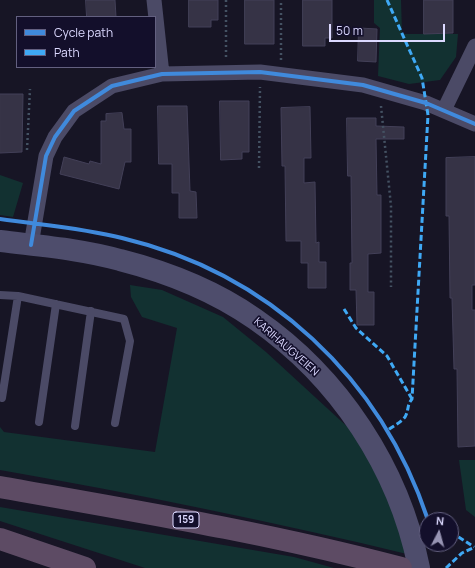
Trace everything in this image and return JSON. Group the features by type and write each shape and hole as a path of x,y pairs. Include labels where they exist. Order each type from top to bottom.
{"highway":[{"name":"159","path":"0,487 210,524 401,568"},
{"path":"0,539 85,568"}],"main road":[{"name":"KARIHAUGVEIEN","path":"0,241 118,259 174,277 229,304 255,319 278,337 318,374 335,393 368,439 383,465 402,506 419,568"}],"street":[{"path":"154,0 156,16"},
{"path":"156,18 162,74"},
{"path":"444,110 475,46"},
{"path":"31,245 46,156 55,137 74,111 112,86 162,74 226,72 260,72 281,74 349,82 380,89 444,110 475,124"}],"lane":[{"path":"0,295 18,296 124,319 130,340 115,423"},
{"path":"2,398 18,296"},
{"path":"39,422 56,304"},
{"path":"75,426 91,311"}],"path":[{"path":"226,0 226,72"},
{"path":"281,0 281,74"},
{"path":"259,168 260,72"},
{"path":"27,150 30,89"},
{"path":"380,89 391,206 391,287"}],"green space":[{"path":"374,0 401,0 402,34 458,34 456,57 440,80 409,84 378,76 380,28 374,23"},
{"path":"0,175 23,183 13,217 0,215"},
{"path":"130,285 162,290 223,317 266,352 365,443 411,555 206,509 0,470 0,427 4,432 155,452 177,328 142,317 131,297"},
{"path":"459,460 475,460 475,517 466,510"},
{"path":"0,507 294,557 334,568 145,568 0,521"}],"building":[{"path":"86,0 115,0 116,16 87,16"},
{"path":"189,0 218,0 218,20 211,20 211,27 189,27"},
{"path":"245,0 274,0 274,44 245,44"},
{"path":"303,0 332,0 332,38 325,38 325,46 303,46"},
{"path":"424,0 453,0 453,33 424,34"},
{"path":"359,28 377,29 376,62 358,61"},
{"path":"0,94 23,94 22,152 0,153"},
{"path":"220,101 249,101 249,152 242,152 242,159 221,160"},
{"path":"158,106 187,106 190,191 196,192 197,218 179,218 179,193 172,193 172,164 159,164"},
{"path":"310,107 311,158 304,158 304,183 315,182 316,243 319,242 319,262 326,262 326,288 308,288 308,263 301,263 301,241 286,241 285,166 282,166 281,108"},
{"path":"122,113 124,129 131,129 131,162 125,162 119,189 60,174 64,157 89,164 90,161 101,164 101,121 106,121 106,114"},
{"path":"347,118 376,118 376,126 404,127 404,139 376,139 377,195 381,195 381,253 368,254 368,292 374,292 374,325 357,325 356,290 350,290 350,263 352,263 351,176 348,176"},
{"path":"475,157 475,285 472,285 472,310 475,310 475,446 458,447 457,369 454,369 452,298 450,298 449,216 446,216 446,158"}],"marked path":[{"path":"387,0 422,78 428,115 412,399 409,403 405,417 388,430"},
{"path":"344,309 356,328 387,356 412,399"},
{"path":"459,537 474,547"},
{"path":"446,568 462,553 475,547"}],"cycle path":[{"path":"31,245 46,156 55,137 74,111 112,86 162,74 260,72 363,85 426,103 475,124"},
{"path":"0,219 77,229 122,238 175,254 225,277 271,305 312,339 349,378 381,421 407,469 425,512"}]}
